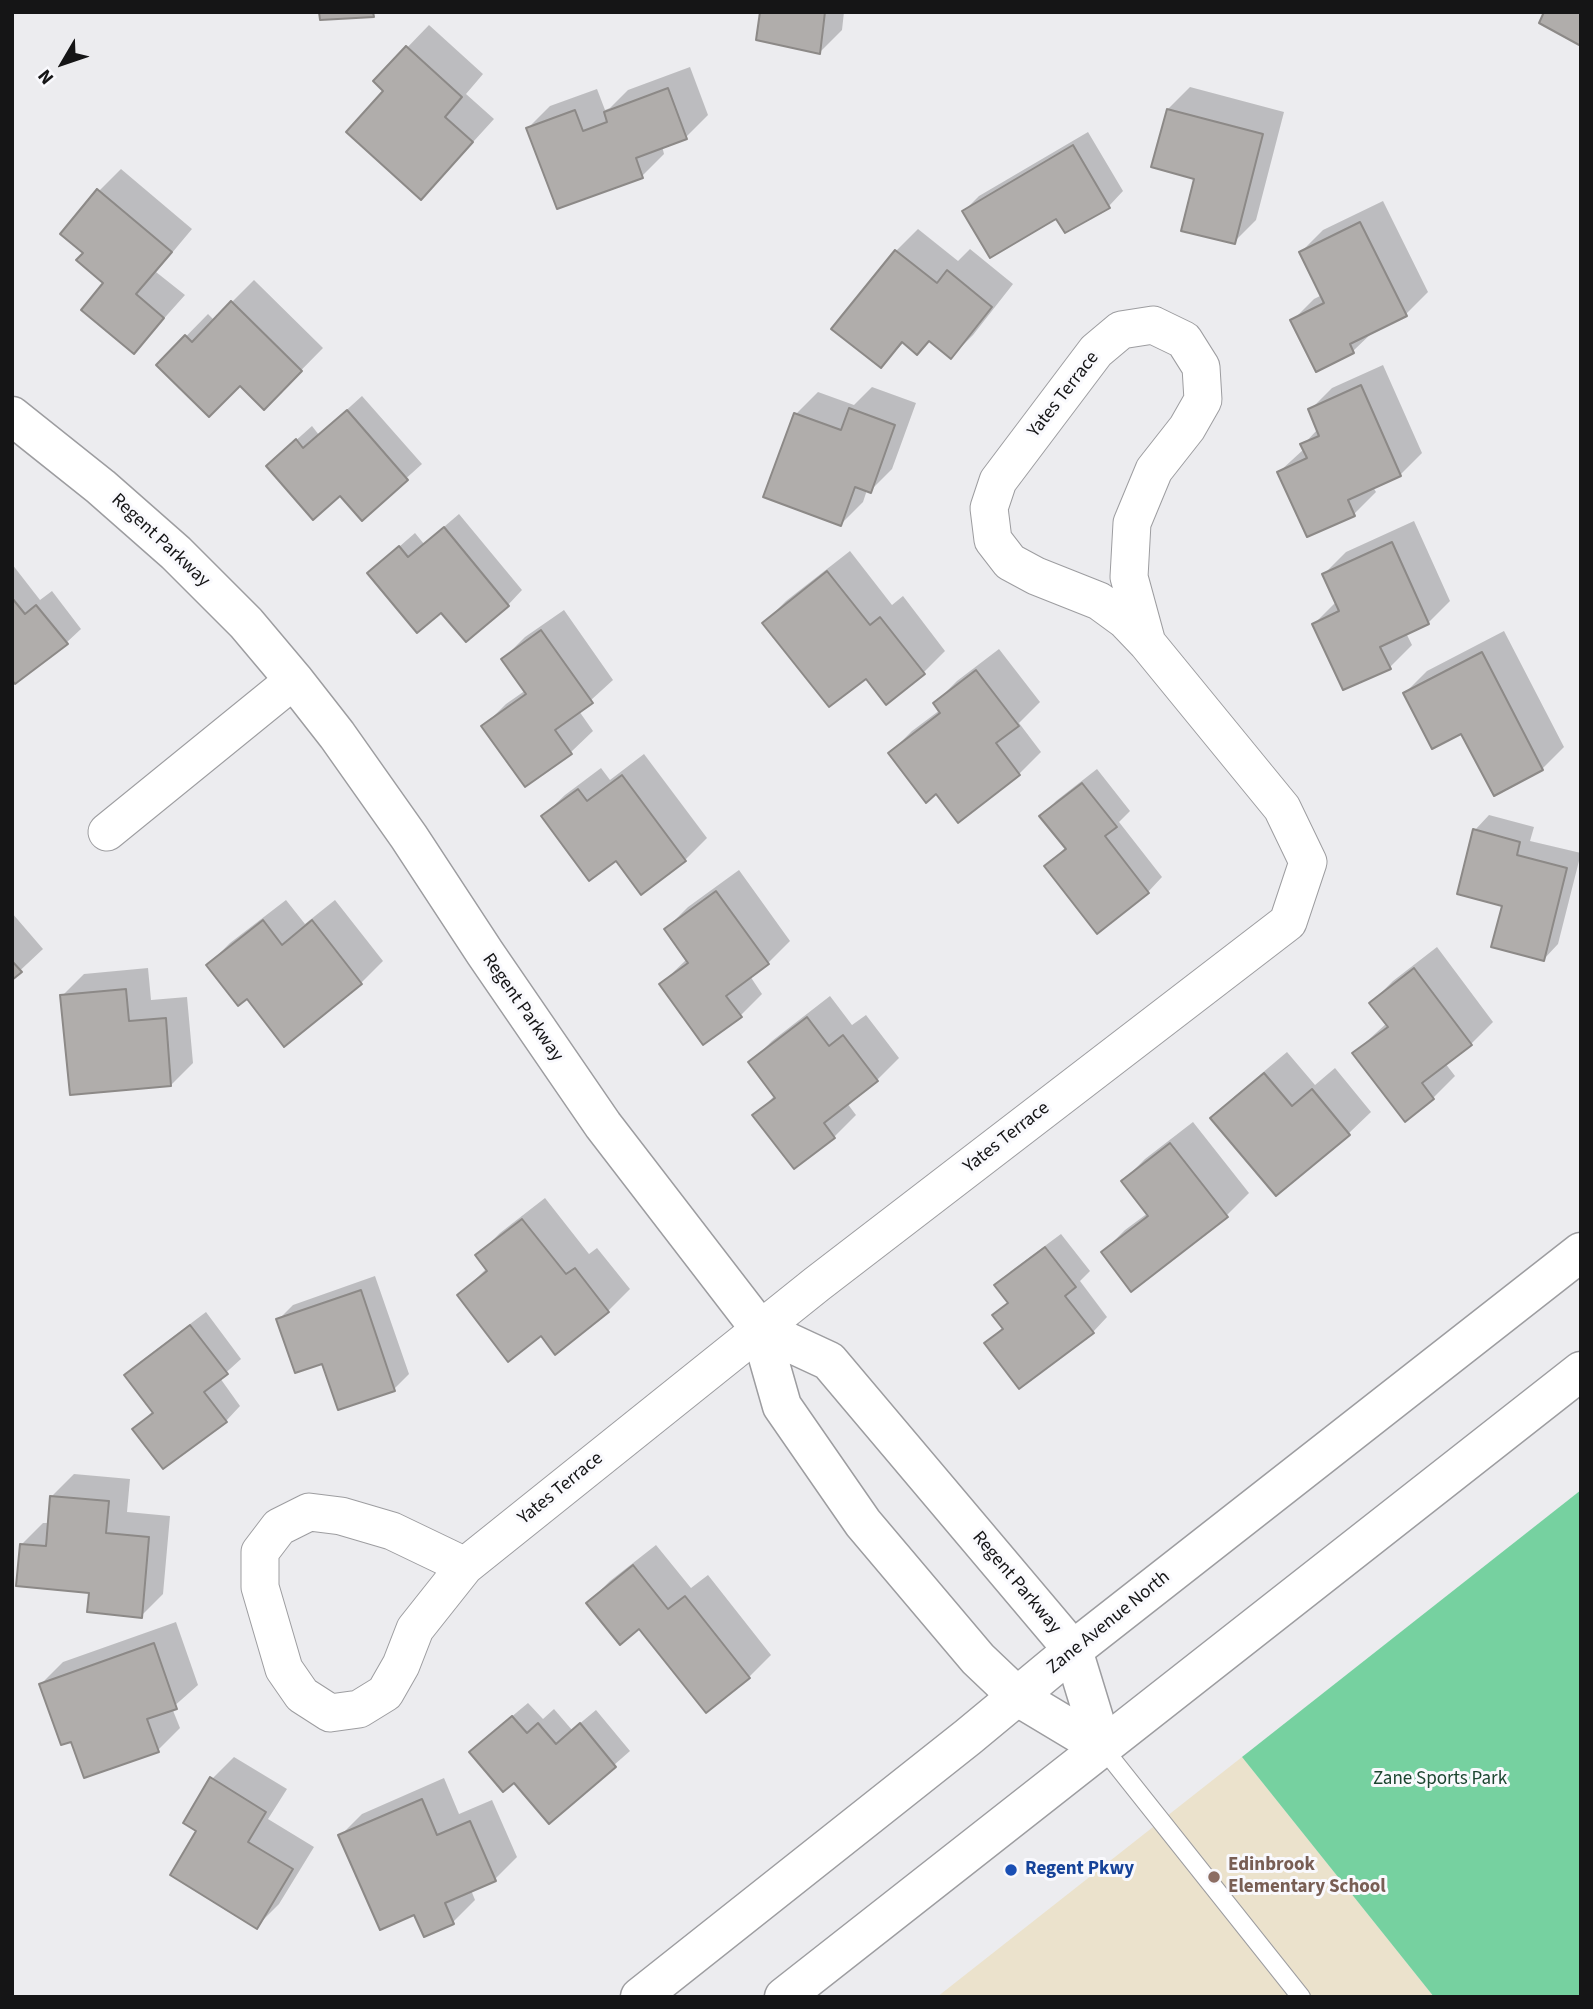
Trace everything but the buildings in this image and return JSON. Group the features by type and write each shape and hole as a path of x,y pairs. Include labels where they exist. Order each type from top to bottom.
{"street":[{"name":"Yates Terrace","path":"465,1566 392,1531 341,1516 309,1512 279,1527 260,1552 260,1587 284,1670 302,1695 330,1713 359,1709 385,1693 401,1665 415,1629 465,1566 760,1329 1288,922 1307,862 1282,808 1147,643 1125,620 1099,601 1036,576 1010,562 993,540 989,509 998,481 1096,351 1121,330 1153,325 1184,341 1190,349 1201,367 1203,400 1187,428 1154,471 1132,523 1129,577 1147,643"},
{"name":"Regent Parkway","path":"12,416 101,487 176,554 246,623 294,680 337,734 409,837 603,1125 760,1329 782,1406 863,1523 978,1659 1018,1697 1103,1748"},
{"path":"107,832 294,680"},
{"name":"Zane Avenue North","path":"640,1997 1018,1697 1073,1650 1581,1252"},
{"name":"Regent Parkway","path":"760,1329 829,1361 1073,1650 1103,1748"},
{"path":"784,1997 1581,1371"}],"lane":[{"path":"1103,1748 1301,1997"}],"shaded area":[{"name":"Edinbrook Elementary School","path":"1242,1757 1434,1997 937,1997"}],"green space":[{"name":"Zane Sports Park","path":"1581,1490 1581,1997 1434,1997 1242,1757"}],"place":[{"name":"Regent Pkwy","path":"1011,1870"},
{"name":"Edinbrook Elementary School","path":"1214,1877"}]}
